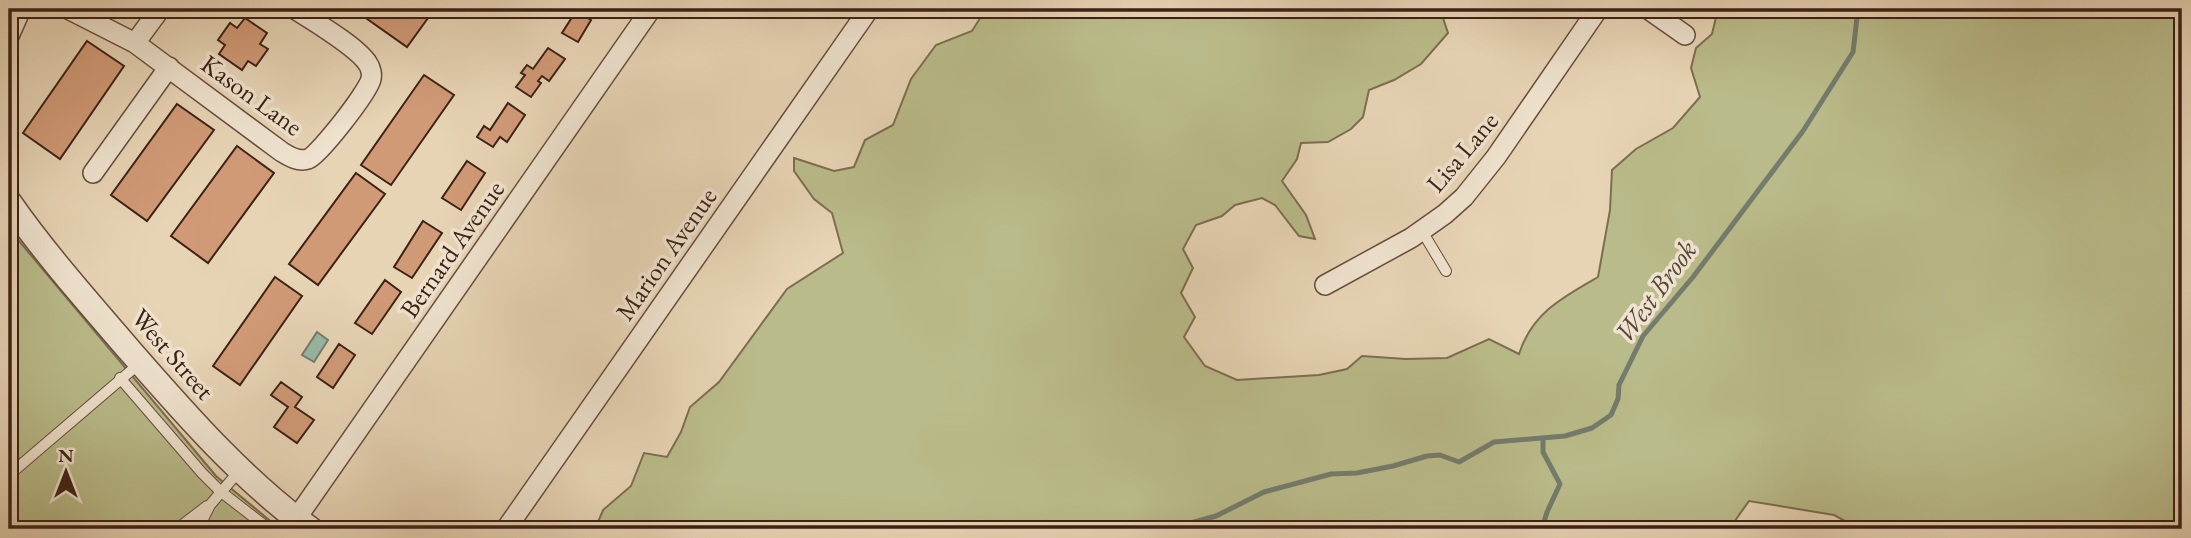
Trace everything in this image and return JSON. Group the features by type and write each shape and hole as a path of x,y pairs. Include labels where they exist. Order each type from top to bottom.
{"street":[{"path":"9,36 21,9"},
{"name":"Kason Lane","path":"68,9 135,43 282,152 295,159 307,159 316,155 326,143 364,92 371,78 368,64 355,50 295,9"},
{"path":"135,43 160,9"},
{"name":"Bernard Avenue","path":"303,524 651,9"},
{"name":"Marion Avenue","path":"506,529 869,9"},
{"name":"Lisa Lane","path":"1325,285 1422,231 1455,205 1479,180 1598,9"},
{"path":"1648,9 1685,35"},
{"name":"Kason Lane","path":"93,173 169,67"},
{"name":"West Street","path":"9,202 53,260 202,432 240,470 303,524"}],"lane":[{"path":"1422,231 1446,271"},
{"path":"9,475 140,362"},
{"path":"120,378 202,473 220,491 269,529"},
{"path":"198,529 210,505 240,470"},
{"path":"177,529 210,505"}],"shaded area":[{"path":"986,9 1440,9 1448,33 1421,64 1394,80 1369,90 1363,117 1351,129 1328,142 1301,143 1297,159 1282,181 1306,215 1315,239 1299,236 1275,205 1262,198 1235,205 1222,216 1196,225 1183,249 1193,268 1181,293 1195,317 1184,337 1205,366 1237,380 1319,375 1347,369 1362,356 1447,358 1489,339 1519,354 1540,317 1561,299 1598,277 1610,210 1612,170 1636,149 1673,128 1700,97 1691,68 1696,48 1712,34 1718,9 2182,9 2182,529 1860,529 1834,515 1749,501 1732,525 1734,529 595,529 603,510 631,486 644,453 667,457 681,432 690,407 719,382 787,289 843,253 832,213 814,199 794,171 794,158 834,171 854,167 865,140 893,125 911,79 936,45 972,31"},
{"path":"9,229 216,476 280,529 9,529"},
{"path":"317,332 328,340 314,362 302,355"}],"building":[{"path":"353,9 415,9 428,18 407,47"},
{"path":"573,9 584,9 581,14 591,20 578,42 562,33 576,11"},
{"path":"245,18 267,33 260,44 268,49 256,66 248,61 242,70 219,54 225,45 218,40 230,23 237,28"},
{"path":"87,41 124,66 60,159 23,133"},
{"path":"548,48 565,59 549,81 542,76 538,81 541,83 531,97 516,87 525,75 521,73 527,65 533,69"},
{"path":"424,75 454,95 391,185 361,165"},
{"path":"508,103 525,115 507,142 500,137 493,147 477,137 484,126 490,130"},
{"path":"177,104 214,130 147,221 111,195"},
{"path":"237,146 274,173 208,263 171,236"},
{"path":"467,161 485,173 461,210 442,198"},
{"path":"356,173 385,194 318,285 289,264"},
{"path":"423,221 442,233 412,278 394,267"},
{"path":"275,277 302,296 240,385 213,366"},
{"path":"385,280 401,292 372,334 355,323"},
{"path":"339,344 355,355 333,388 317,377"},
{"path":"281,382 302,397 295,407 314,420 297,443 274,427 288,407 271,395"}],"waterway":[{"name":"West Brook","path":"1157,529 1176,527 1216,516 1264,492 1331,474 1357,473 1427,456 1440,455 1459,462 1494,442 1565,436 1592,428 1611,415 1618,399 1619,385 1643,336 1693,277 1803,131 1853,52 1858,9"},
{"path":"1542,529 1560,484 1543,452 1543,438"}]}
